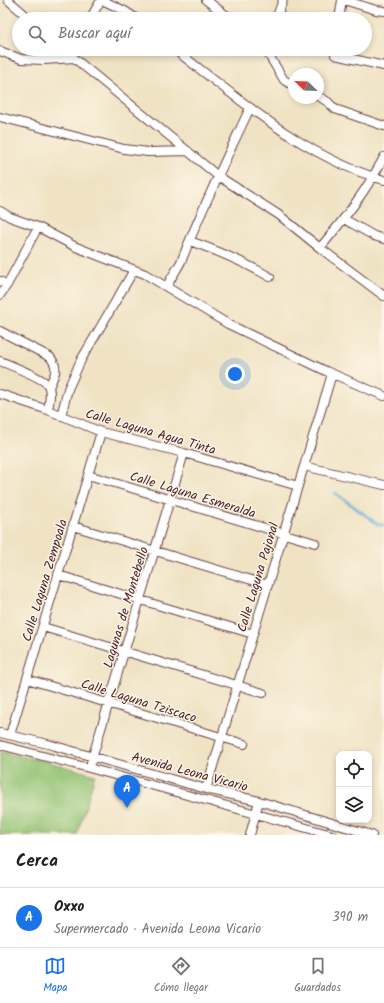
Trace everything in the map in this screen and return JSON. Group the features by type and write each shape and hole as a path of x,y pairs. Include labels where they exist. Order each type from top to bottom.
{"street":[{"path":"8,0 22,12"},
{"path":"94,12 101,0 126,12"},
{"path":"206,0 222,12"},
{"path":"279,12 283,0"},
{"path":"340,12 343,0 384,11"},
{"path":"0,51 12,56"},
{"path":"13,56 21,59 44,60 58,56"},
{"path":"73,56 218,176 280,215 320,248 384,296"},
{"path":"183,56 285,133 348,168 384,180"},
{"path":"269,56 284,80 288,82"},
{"path":"339,56 384,66"},
{"path":"324,100 335,109 384,126"},
{"path":"167,287 183,259 218,176 250,108"},
{"path":"0,117 124,149 148,152 188,151"},
{"path":"320,248 344,218 373,177 384,157"},
{"path":"0,211 10,217 38,227 76,247 145,274 228,324 332,374 384,396"},
{"path":"344,218 374,236 384,239"},
{"path":"0,295 4,283 38,227"},
{"path":"190,241 248,265 270,277"},
{"path":"60,416 68,389 81,360 134,270"},
{"path":"0,331 50,357 54,362 56,368 49,387 48,410"},
{"path":"0,361 42,380 49,387"},
{"name":"Calle Laguna Pajonal","path":"206,789 332,374"},
{"name":"Calle Laguna Agua Tinta","path":"0,394 48,410 101,432 184,453 298,486"},
{"name":"Calle Laguna Zempoala","path":"10,735 101,432"},
{"name":"Lagunas de Montebello","path":"89,768 184,453"},
{"path":"304,466 384,485"},
{"name":"Calle Laguna Esmeralda","path":"88,475 315,543"},
{"path":"73,526 268,584"},
{"path":"58,575 253,634"},
{"path":"42,627 263,693"},
{"name":"Calle Laguna Tziscaco","path":"27,679 244,744"},
{"name":"Avenida Leona Vicario","path":"0,733 259,802 372,835"},
{"name":"Avenida Leona Vicario","path":"0,745 332,835"},
{"path":"250,835 259,802"}],"green space":[{"path":"0,752 48,762 95,775 77,835 0,835"}],"waterway":[{"path":"335,493 379,525 384,525"}],"place":[{"name":"Oxxo","path":"127,808"}]}
